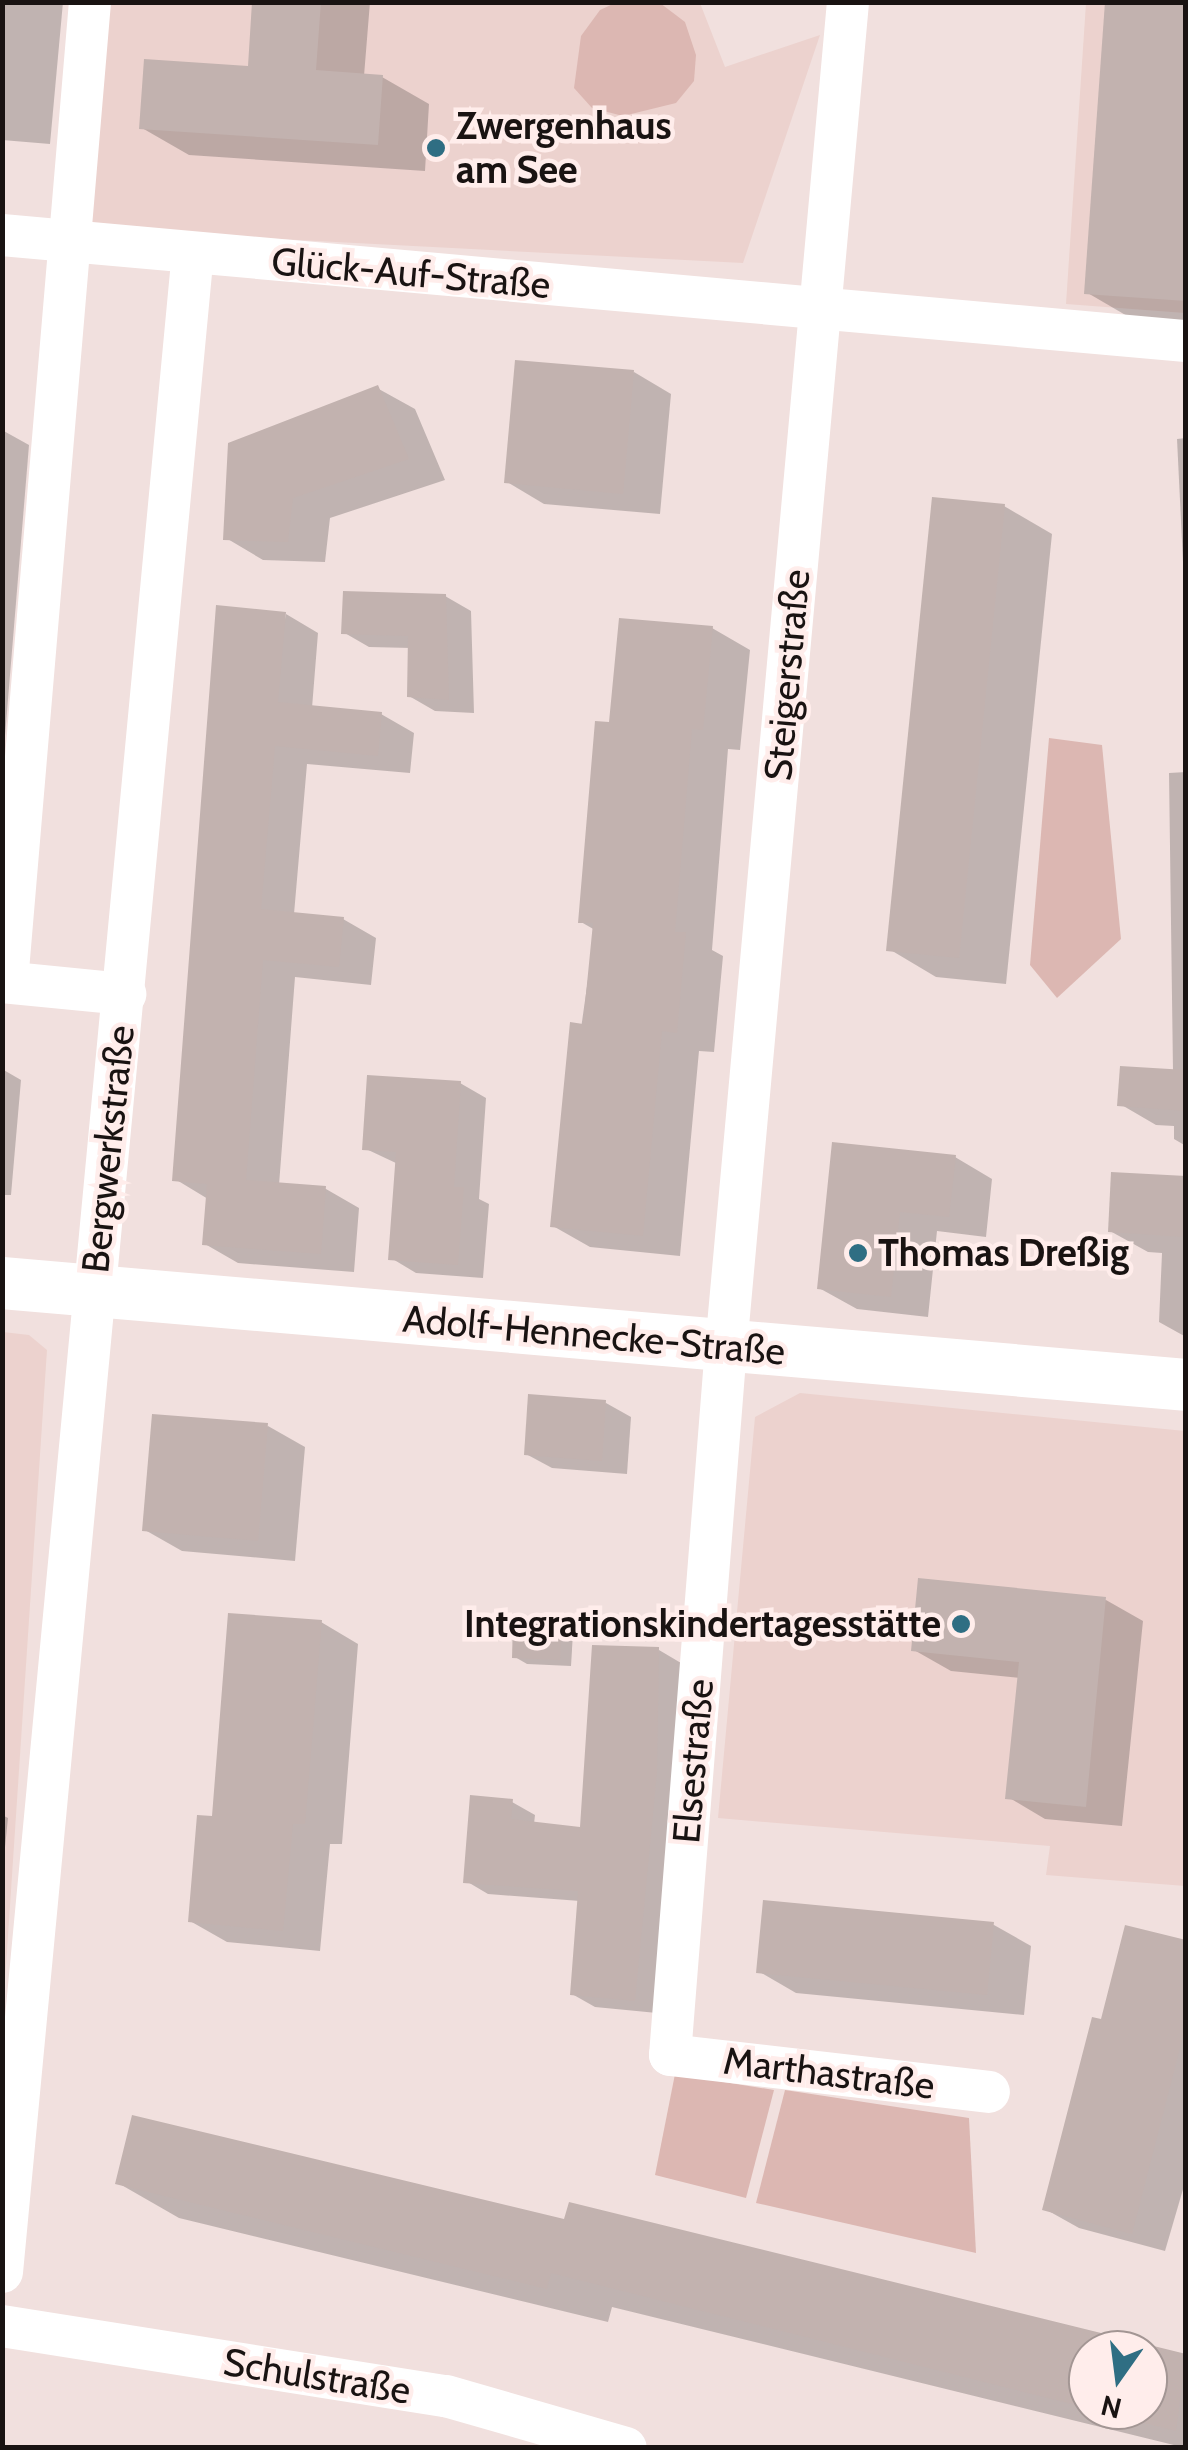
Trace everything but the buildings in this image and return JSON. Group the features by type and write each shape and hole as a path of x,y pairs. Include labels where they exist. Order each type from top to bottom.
{"street":[{"path":"90,2 5,982 125,994"},
{"name":"Steigerstraße","path":"726,1347 848,2"},
{"name":"Glück-Auf-Straße","path":"2,235 1186,341"},
{"name":"Bergwerkstraße","path":"12,2042 125,994 193,254"},
{"name":"Adolf-Hennecke-Straße","path":"2,1283 1186,1385"},
{"name":"Elsestraße","path":"670,2055 726,1347"},
{"path":"2,2272 12,2042"},
{"name":"Marthastraße","path":"670,2055 989,2092"},
{"name":"Schulstraße","path":"2,2326 446,2396 626,2448"}],"shaded area":[{"name":"Zwergenhaus am See","path":"104,3 700,3 725,67 820,35 743,263 83,229"},
{"path":"615,3 660,3 685,22 696,55 694,81 676,103 623,116 592,108 574,88 581,36 600,10"},
{"path":"1086,3 1185,3 1185,313 1066,304"},
{"path":"1049,738 1102,745 1121,939 1057,998 1030,965"},
{"path":"3,1332 29,1335 47,1350 3,2011"},
{"name":"Integrationskindertagesstätte","path":"800,1393 1185,1431 1185,1886 1046,1875 1050,1846 718,1818 755,1417"},
{"path":"675,2074 774,2090 746,2198 655,2175"},
{"path":"785,2090 969,2118 976,2253 756,2203"}],"place":[{"name":"Zwergenhaus am See","path":"436,148"},
{"name":"Thomas Dreßig","path":"858,1253"},
{"name":"Integrationskindertagesstätte","path":"961,1624"}]}
